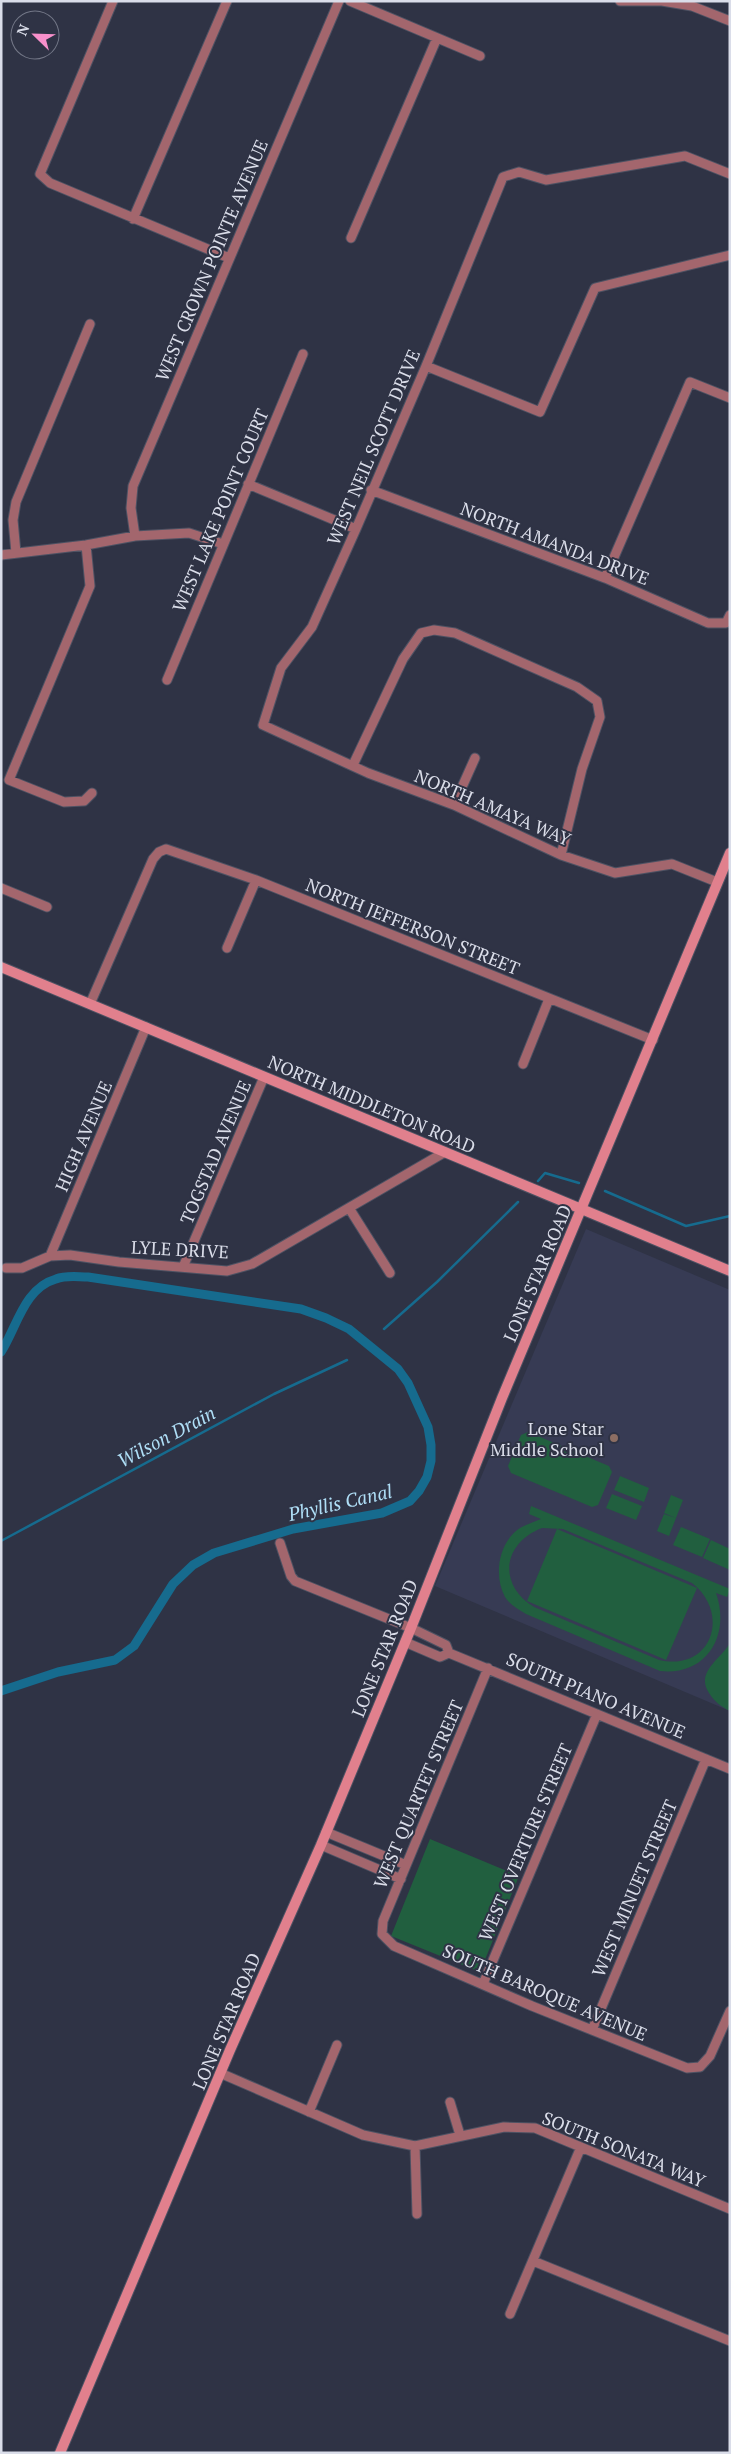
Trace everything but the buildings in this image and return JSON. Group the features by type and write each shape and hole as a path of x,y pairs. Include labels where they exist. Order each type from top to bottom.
{"main road":[{"name":"LONE STAR ROAD","path":"60,2453 220,2073 321,1845 411,1628 502,1398 730,853"},
{"name":"NORTH MIDDLETON ROAD","path":"1,968 730,1271"}],"street":[{"path":"113,1 40,174 50,183 229,258"},
{"path":"133,219 227,1"},
{"name":"WEST CROWN POINTE AVENUE","path":"135,536 132,508 133,486 340,1"},
{"path":"350,1 480,56"},
{"path":"620,1 661,1 692,6 729,19"},
{"path":"351,238 438,38"},
{"name":"WEST NEIL SCOTT DRIVE","path":"263,725 281,668 312,626 356,529 426,366 502,177 519,172 546,180 685,156 730,174"},
{"path":"426,366 540,412 595,288 730,255"},
{"path":"16,553 13,520 16,502 90,324"},
{"name":"WEST LAKE POINT COURT","path":"167,680 303,354"},
{"path":"605,578 690,382 730,398"},
{"path":"248,484 356,529"},
{"name":"NORTH AMANDA DRIVE","path":"372,490 605,578 708,623 728,619"},
{"path":"1,556 86,545 135,536 189,533 223,544"},
{"path":"86,545 90,586 10,780 64,802 84,801 92,793"},
{"path":"353,765 403,659 421,633 434,630 455,633 577,687 597,701 600,717 582,769 561,855"},
{"name":"NORTH AMAYA WAY","path":"263,725 353,765 454,805 561,855 615,873 672,864 717,882"},
{"path":"454,805 475,758"},
{"name":"NORTH JEFFERSON STREET","path":"90,1004 153,859 159,852 166,849 256,880 653,1040"},
{"path":"227,948 256,880"},
{"path":"1,888 47,906"},
{"path":"523,1064 549,999"},
{"name":"HIGH AVENUE","path":"50,1256 146,1027"},
{"name":"TOGSTAD AVENUE","path":"183,1267 264,1077"},
{"name":"LYLE DRIVE","path":"6,1268 22,1268 50,1256 70,1255 227,1271 252,1264 445,1152"},
{"path":"349,1208 390,1273"},
{"name":"SOUTH PIANO AVENUE","path":"280,1543 291,1576 295,1580 411,1628 446,1646 449,1653"},
{"name":"SOUTH PIANO AVENUE","path":"405,1642 440,1657 449,1653 488,1668 730,1768"},
{"name":"WEST QUARTET STREET","path":"382,1934 383,1921 400,1878 488,1668"},
{"name":"WEST OVERTURE STREET","path":"484,1984 597,1714"},
{"name":"WEST MINUET STREET","path":"592,2030 706,1759"},
{"path":"326,1832 406,1865"},
{"path":"321,1845 400,1878"},
{"name":"SOUTH BAROQUE AVENUE","path":"382,1934 394,1946 687,2068 700,2067 710,2056 730,2011"},
{"path":"309,2112 337,2046"},
{"name":"SOUTH SONATA WAY","path":"220,2073 363,2135 414,2146 504,2126 535,2128 730,2209"},
{"path":"450,2102 460,2135"},
{"path":"414,2146 418,2214"},
{"path":"510,2314 581,2147"},
{"path":"533,2261 730,2342"}],"shaded area":[{"name":"Lone Star Middle School","path":"586,1229 730,1290 730,1711 435,1586"}],"green space":[{"path":"528,1432 564,1447 567,1453 573,1451 609,1466 612,1472 598,1505 592,1507 511,1473 508,1466 521,1435"},
{"path":"620,1476 649,1488 644,1502 614,1490"},
{"path":"612,1494 642,1506 636,1520 606,1508"},
{"path":"671,1495 683,1500 676,1518 664,1513"},
{"path":"531,1506 730,1589 727,1597 716,1593 720,1609 720,1624 717,1638 711,1650 702,1660 690,1667 676,1671 660,1671 526,1614 514,1607 505,1597 502,1589 499,1571 500,1562 505,1545 510,1537 522,1527 541,1519 529,1514","holes":["542,1528 563,1529 692,1583 704,1595 711,1609 713,1624 710,1637 703,1649 692,1657 677,1661 659,1660 534,1607 522,1598 514,1587 509,1565 519,1543"]},
{"path":"664,1514 676,1518 669,1536 657,1531"},
{"path":"681,1527 710,1539 702,1557 673,1545"},
{"path":"557,1529 697,1588 666,1660 527,1601"},
{"path":"711,1540 730,1549 730,1570 703,1558"},
{"path":"730,1643 730,1711 718,1704 711,1696 705,1679 711,1666"},
{"path":"430,1839 519,1876 480,1972 391,1936"}],"waterway":[{"name":"Wilson Drain","path":"538,1181 545,1173 579,1183"},
{"name":"Wilson Drain","path":"605,1191 686,1226 730,1216"},
{"name":"Wilson Drain","path":"384,1329 437,1282 518,1202"},
{"name":"Phyllis Canal","path":"1,1352 29,1299 45,1284 64,1277 88,1277 301,1309 349,1329 398,1369 408,1383 428,1427 431,1445 431,1461 427,1477 419,1491 410,1501 382,1513 293,1529 214,1553 193,1565 173,1584 134,1646 115,1660 58,1672 1,1691"},
{"name":"Wilson Drain","path":"1,1541 274,1394 347,1360"}],"place":[{"name":"Lone Star Middle School","path":"614,1438"}]}
